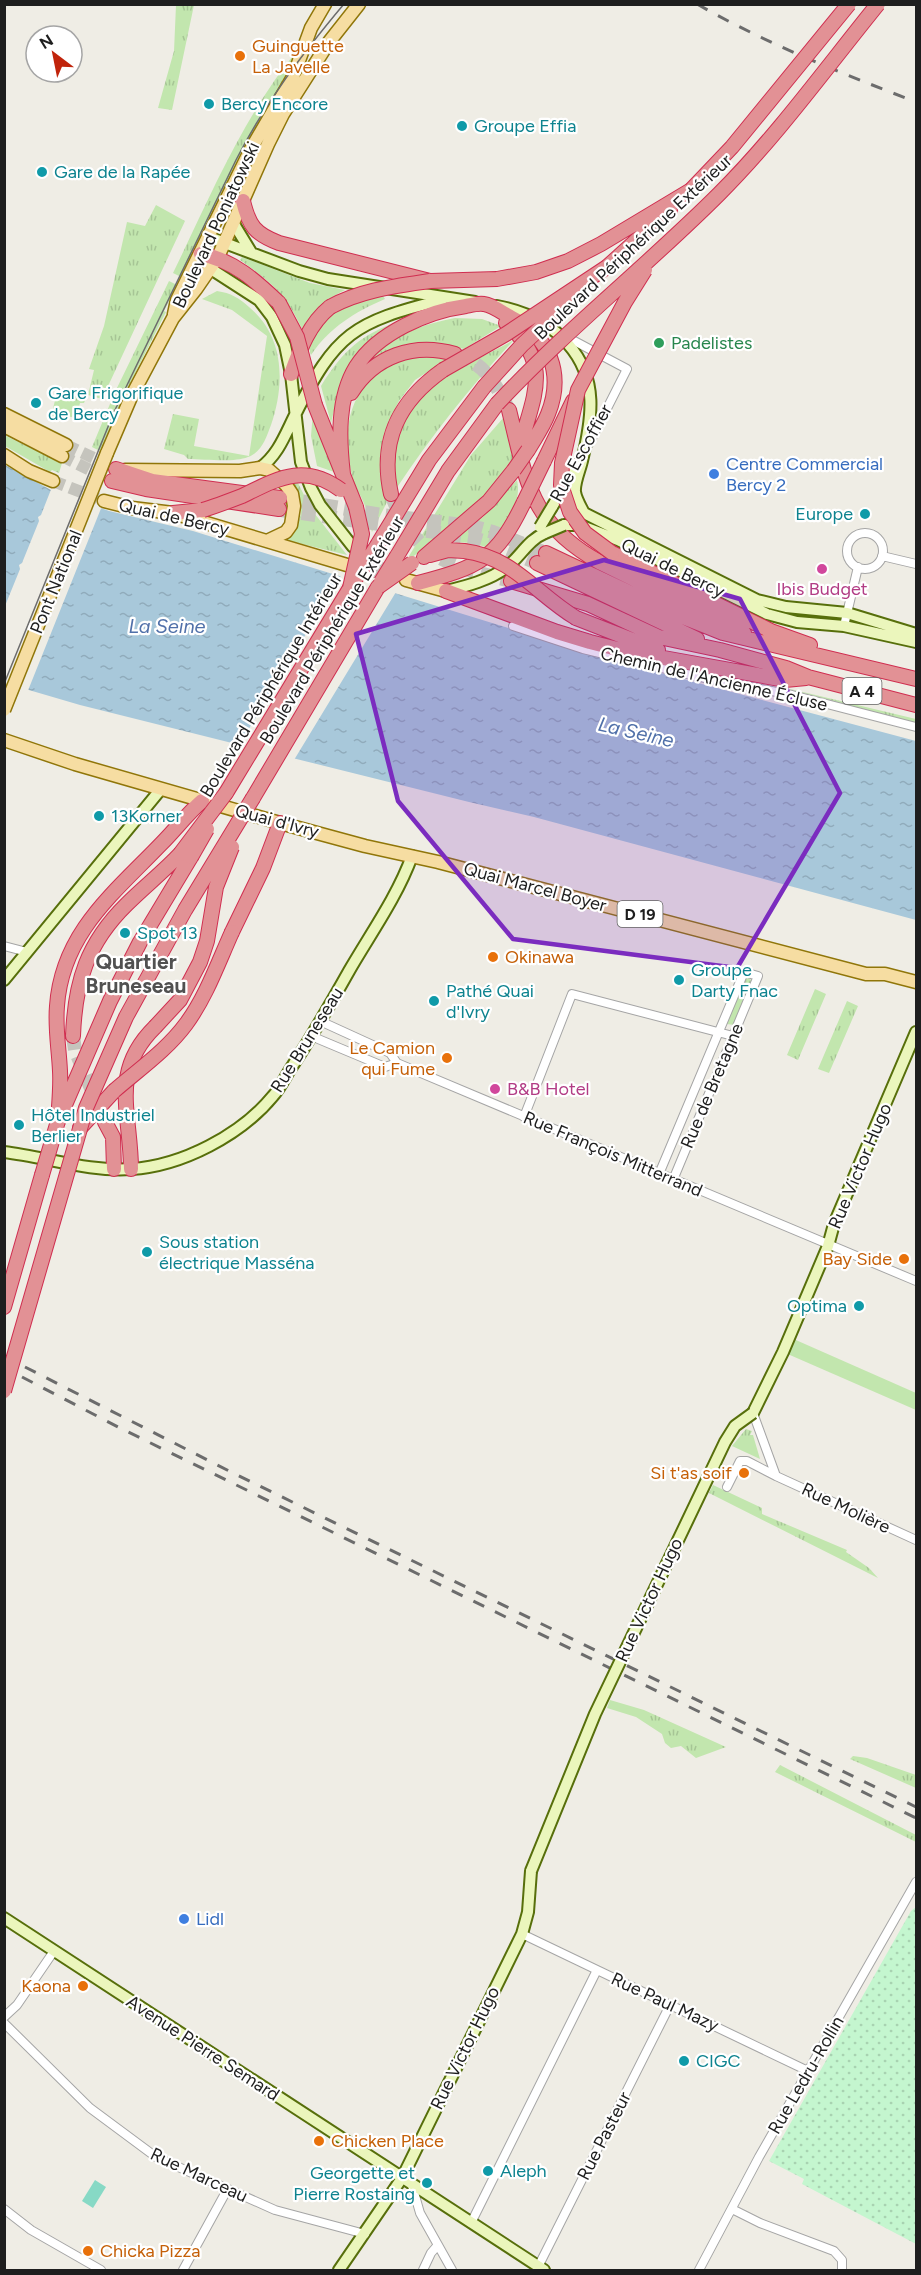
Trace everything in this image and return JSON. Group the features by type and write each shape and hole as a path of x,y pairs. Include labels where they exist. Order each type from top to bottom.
{"highway":[{"name":"Boulevard Périphérique Intérieur","path":"4,1307 58,1121 110,1001 185,855 226,793 429,459 484,387 522,345 691,190 732,147 849,4"},
{"name":"Boulevard Périphérique Extérieur","path":"4,1391 78,1129 126,1017 180,919 448,471 555,345 656,253 742,170 878,4"},
{"path":"291,374 313,324 330,307 345,299 384,287 430,281 497,279 536,272 568,261 601,244 691,190"},
{"path":"243,201 249,221 263,237 299,249 430,281"},
{"path":"412,582 460,572 493,551 512,528 578,390 625,302 656,253"},
{"path":"201,254 256,282 279,303 297,336 315,405 356,507 362,534 350,588"},
{"path":"391,494 388,480 388,458 394,427 400,413 414,394 443,370 506,334 607,267"},
{"path":"344,408 346,389 356,366 373,347 400,327 457,307 484,303 527,325 538,336 554,366 553,401 545,421 524,450 514,470 489,501 418,560 378,586"},
{"path":"343,474 339,440 340,423 347,398 362,378 387,359 405,351 425,349 455,354"},
{"path":"578,390 562,463 561,485 565,500 585,533 612,553 771,631 859,665"},
{"path":"503,407 524,450 524,472 549,524 579,550 759,640"},
{"path":"173,513 203,510 235,499 283,477 301,474 319,477 331,483 341,490 356,507"},
{"path":"114,475 280,503"},
{"path":"418,560 448,550 481,553 508,565 560,609 576,618 693,663"},
{"path":"720,650 541,558 723,633 759,640"},
{"path":"511,582 588,604 659,637 720,650"},
{"path":"446,591 579,639 625,651 785,680 808,678"},
{"name":"A 4","path":"759,640 916,679"},
{"name":"A 4","path":"720,650 786,668 808,678 916,705"},
{"path":"131,1169 126,1077 135,1051 180,1000 200,962 207,941 216,887 253,798"},
{"path":"58,1121 60,1071 56,1027 57,1005 64,969 73,947 104,900 202,801"},
{"path":"78,1129 114,1091 160,1052 185,1026 197,1008 262,868 280,823"},
{"path":"73,1036 79,982 95,943 107,925 123,909 185,855"},
{"path":"105,1122 113,1137 114,1169"}],"main road":[{"name":"Boulevard Poniatowski","path":"173,318 177,300 260,131 293,77 311,28 325,4"},
{"name":"Boulevard Poniatowski","path":"107,453 132,397 173,318 215,263 267,144 293,97 329,42 359,4"},
{"path":"234,224 252,252"},
{"path":"209,237 299,271 328,279 484,303 515,310 559,333"},
{"path":"215,263 259,300 285,345 291,374 301,462 320,504 353,547"},
{"path":"260,468 276,453 318,371 334,349 351,333 395,312 448,298"},
{"name":"Quai de Bercy","path":"559,333 576,352 586,371 590,390 591,412 574,491 584,513 757,600 786,607 847,613 916,634"},
{"path":"4,414 64,451 4,426"},
{"name":"Pont National","path":"4,711 107,453"},
{"path":"4,455 29,471 53,481"},
{"name":"Rue Escoffier","path":"540,532 552,507 583,456"},
{"path":"114,475 240,471 260,468 269,470 286,485 292,494 294,506 291,525 286,532 267,541"},
{"name":"Quai de Bercy","path":"104,501 132,508 173,513 346,565"},
{"name":"Quai de Bercy","path":"446,591 470,585 507,567 540,532 564,525 579,525 618,540 767,614 797,622 844,626 916,642"},
{"path":"412,582 446,591"},
{"name":"Quai d'Ivry","path":"4,740 75,764 202,801 365,846 412,856"},
{"path":"4,980 161,789"},
{"name":"Rue Bruneseau","path":"4,1152 114,1169 131,1169 157,1165 193,1155 218,1142 248,1120 273,1096 406,874 412,856"},
{"name":"Quai Marcel Boyer","path":"412,856 866,974 885,974 916,982"},
{"name":"Quai Marcel Boyer","path":"866,974 874,980 916,990"},
{"name":"Rue Victor Hugo","path":"339,2271 402,2178 522,1934 528,1912 531,1871 595,1714 725,1442 735,1426 753,1413 768,1385 916,1032"},
{"name":"Avenue Pierre Semard","path":"4,1918 541,2269"}],"street":[{"name":"Rue Escoffier","path":"559,333 627,369 583,456"},
{"path":"867,533 877,537 881,543 882,556 874,566 858,567 851,562 848,554 850,542 858,534 867,533"},
{"path":"882,556 916,564"},
{"path":"844,626 858,567"},
{"name":"Chemin de l'Ancienne Écluse","path":"513,626 583,650 695,676 792,695 916,727"},
{"path":"4,946 27,952"},
{"name":"Rue de Bretagne","path":"659,1174 744,972 758,976 673,1180"},
{"path":"524,1117 572,994 733,1036"},
{"name":"Rue François Mitterrand","path":"320,1021 390,1053 397,1063 742,1207 828,1246 916,1281"},
{"name":"Rue François Mitterrand","path":"311,1036 385,1067 397,1063"},
{"path":"356,1056 362,1041"},
{"path":"753,1413 776,1476"},
{"name":"Rue Molière","path":"727,1487 740,1461 747,1461 916,1540"},
{"name":"Rue Ledru-Rollin","path":"699,2271 808,2071 914,1893 916,1882"},
{"name":"Rue Paul Mazy","path":"522,1934 808,2071"},
{"path":"4,2017 17,2005 54,1951"},
{"path":"471,2223 597,1970"},
{"name":"Rue Pasteur","path":"541,2269 670,2005"},
{"name":"Rue Marceau","path":"4,2023 107,2122 163,2161 279,2211 365,2234"},
{"path":"412,2185 420,2213 452,2271"},
{"path":"183,2271 226,2190"},
{"path":"4,2209 31,2230 101,2271"},
{"path":"732,2209 760,2223 834,2251 842,2260 842,2271"},
{"path":"423,2271 430,2253 438,2245"}],"highlighted area":[{"path":"604,560 740,599 840,793 737,968 513,939 398,801 356,634"}],"green space":[{"path":"176,5 194,5 172,110 158,108 174,51"},
{"path":"300,47 289,75 275,96 186,274 183,272 181,277 173,273 245,127"},
{"path":"156,205 185,221 102,399 88,395 94,370 89,369 104,326 127,222 145,226"},
{"path":"242,257 310,283 345,290 320,307 303,331 284,298 270,283 240,260"},
{"path":"169,281 177,285 164,311 166,312 123,397 100,451 92,447 115,392"},
{"path":"217,291 242,301 261,319 270,332 279,362 279,393 267,435 263,444 253,455 235,460 188,459 184,455 164,449 173,414 199,419 194,446 249,456 267,336 232,310 202,299"},
{"path":"383,296 385,299 363,309 335,328 311,355 309,348 326,320 348,306"},
{"path":"455,318 482,319 501,326 464,349 434,343 411,344 388,351 362,367 383,348 404,334"},
{"path":"401,320 373,341 354,363 341,389 331,423 321,386 329,373 346,353 364,338"},
{"path":"514,340 452,412 396,489 395,457 400,434 409,414 422,397 455,371"},
{"path":"427,355 449,358 415,380 399,401 387,426 380,471 387,502 372,532 365,506 352,476 348,453 351,412 358,395 369,381 384,369 404,360"},
{"path":"57,392 86,398 84,403 80,403 76,418 57,414 56,418 51,417"},
{"path":"313,411 337,473 317,466 311,436"},
{"path":"504,417 515,460 467,514 411,558 409,556 471,455"},
{"path":"4,435 62,463 59,473 52,470 50,472 5,446"},
{"path":"517,480 517,498 514,507 488,548 473,543 451,542 483,517"},
{"path":"292,483 298,483 311,509 347,555 286,540 297,525 301,513 301,506"},
{"path":"782,687 916,719 916,724"},
{"path":"746,977 753,981 734,1025 727,1024 726,1022"},
{"path":"815,989 826,994 798,1060 787,1055"},
{"path":"847,1001 858,1006 829,1073 818,1069"},
{"path":"789,1337 916,1393 916,1410 783,1352"},
{"path":"746,1429 752,1431 750,1435 753,1435 760,1459 732,1446"},
{"path":"713,1485 762,1508 762,1514 847,1550 846,1552 869,1568 878,1578 709,1493"},
{"path":"610,1700 644,1710 726,1747 696,1758 681,1746 671,1748 665,1743 662,1734 636,1717 607,1708"},
{"path":"853,1756 867,1758 916,1775 916,1788 850,1759"},
{"path":"780,1765 916,1835 916,1842 775,1772"},
{"path":"916,1907 916,2244 802,2184 804,2179 769,2161 911,1911"},
{"path":"95,2180 106,2187 93,2208 82,2201"}],"water":[{"name":"La Seine","path":"5,465 51,490 109,511 193,531 612,660 916,741 916,920 534,817 80,705 5,683"}],"pier":[{"path":"52,487 102,506 27,693 4,687 5,606 20,569 19,565 22,563 39,521 38,517 41,515"},
{"path":"342,574 396,592 294,760 238,747"}],"tunnel":[{"path":"457,355 475,363 482,369 494,383 508,408"},
{"path":"66,445 113,467"},
{"path":"62,456 112,481"},
{"path":"53,481 104,501"},
{"path":"391,494 411,532 423,546 452,564 511,581"},
{"path":"282,498 382,515 471,526 493,532 546,553"},
{"path":"281,510 469,537 490,543 537,563"},
{"path":"362,556 393,573"},
{"path":"354,567 395,577"},
{"path":"73,1036 75,1050 105,1122"}],"tram line":[{"path":"4,684 114,412 236,160 285,79 344,4"}],"railway":[{"path":"697,4 777,45 916,102"},
{"path":"25,1367 233,1473 916,1807"},
{"path":"22,1377 120,1428 916,1818"}],"place":[{"name":"Guinguette La Javelle","path":"240,56"},
{"name":"Bercy Encore","path":"209,104"},
{"name":"Groupe Effia","path":"462,126"},
{"name":"Gare de la Rapée","path":"42,172"},
{"name":"Padelistes","path":"659,343"},
{"name":"Gare Frigorifique de Bercy","path":"36,403"},
{"name":"Centre Commercial Bercy 2","path":"714,474"},
{"name":"Europe","path":"865,514"},
{"name":"Ibis Budget","path":"822,569"},
{"name":"13Korner","path":"99,816"},
{"name":"Spot 13","path":"125,933"},
{"name":"Okinawa","path":"493,957"},
{"name":"Groupe Darty Fnac","path":"679,980"},
{"name":"Pathé Quai d'Ivry","path":"434,1001"},
{"name":"Le Camion qui Fume","path":"447,1058"},
{"name":"B&B Hotel","path":"495,1089"},
{"name":"Hôtel Industriel Berlier","path":"19,1125"},
{"name":"Sous station électrique Masséna","path":"147,1252"},
{"name":"Bay Side","path":"904,1259"},
{"name":"Optima","path":"859,1306"},
{"name":"Si t'as soif","path":"744,1473"},
{"name":"Lidl","path":"184,1919"},
{"name":"Kaona","path":"83,1986"},
{"name":"CIGC","path":"684,2061"},
{"name":"Chicken Place","path":"319,2141"},
{"name":"Aleph","path":"488,2171"},
{"name":"Georgette et Pierre Rostaing","path":"427,2183"},
{"name":"Chicka Pizza","path":"88,2251"}],"district":[{"name":"Quartier Bruneseau","path":"136,973"}]}
